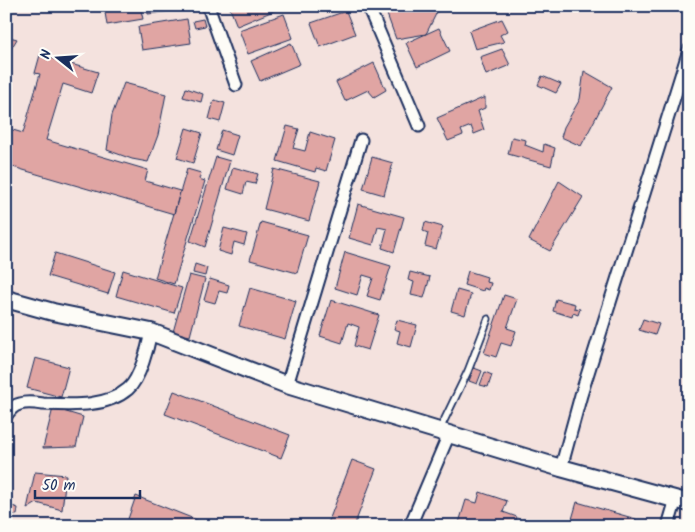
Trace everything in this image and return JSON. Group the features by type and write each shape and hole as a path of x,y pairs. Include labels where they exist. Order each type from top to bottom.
{"street":[{"path":"208,6 236,86"},
{"path":"368,6 419,126"},
{"path":"561,468 581,395 684,82 689,50"},
{"path":"287,385 361,140"},
{"path":"6,299 53,312 151,332 287,385 561,468 682,501 668,526"},
{"path":"6,416 9,410 20,404 94,403 113,397 129,388 145,359 151,332"},
{"path":"410,526 444,432"}],"lane":[{"path":"444,432 488,319"}],"building":[{"path":"104,6 140,6 143,19 107,25"},
{"path":"147,6 172,6 172,11 148,14"},
{"path":"229,6 283,6 283,7 237,26"},
{"path":"384,6 440,6 426,34 396,39"},
{"path":"346,11 355,34 320,47 311,23"},
{"path":"284,14 293,38 248,54 239,30"},
{"path":"187,19 191,43 142,50 138,27"},
{"path":"203,19 205,26 195,28 193,21"},
{"path":"502,19 508,31 500,35 504,42 475,49 469,31"},
{"path":"439,28 450,51 417,67 406,43"},
{"path":"6,36 17,39 6,57"},
{"path":"291,43 300,64 260,81 251,61"},
{"path":"502,49 510,65 486,75 480,57"},
{"path":"40,55 98,72 91,93 63,84 46,140 148,170 145,181 180,191 174,214 6,165 10,150 6,149 6,128 23,133 40,74 35,73"},
{"path":"374,63 386,90 374,97 368,90 345,101 336,82"},
{"path":"584,71 612,87 581,146 561,137 564,127 580,99"},
{"path":"542,76 561,84 556,93 538,85"},
{"path":"124,83 166,94 158,135 148,162 132,159 107,150 112,115"},
{"path":"186,88 203,94 201,102 183,97"},
{"path":"485,97 485,108 478,111 484,130 474,134 471,126 461,130 463,135 448,141 437,118"},
{"path":"214,100 225,103 220,122 209,119"},
{"path":"287,126 299,129 293,148 305,151 310,132 335,140 326,171 316,168 315,172 277,161"},
{"path":"186,128 202,133 193,163 177,158"},
{"path":"222,130 238,135 232,155 216,150"},
{"path":"512,137 526,140 525,145 543,152 544,144 555,148 551,166 508,154"},
{"path":"216,157 230,161 205,247 190,241"},
{"path":"372,157 393,163 384,195 363,189"},
{"path":"233,167 258,174 255,184 246,182 243,194 227,189"},
{"path":"187,169 201,173 199,179 205,181 174,284 155,278"},
{"path":"274,169 320,181 309,221 264,209"},
{"path":"559,181 583,197 550,251 529,240"},
{"path":"358,204 404,217 394,252 382,248 387,229 378,227 373,245 349,238"},
{"path":"261,222 308,235 297,273 250,260"},
{"path":"425,222 443,227 436,249 425,246 428,233 423,231"},
{"path":"224,228 247,234 244,245 234,242 231,255 218,251"},
{"path":"345,252 391,266 380,300 367,296 373,278 363,275 357,295 335,288"},
{"path":"55,253 115,272 108,294 48,276"},
{"path":"195,264 207,268 205,276 193,273"},
{"path":"123,270 182,288 174,313 116,296"},
{"path":"468,271 487,277 486,282 491,283 489,290 484,288 483,291 464,285"},
{"path":"410,272 430,277 424,298 411,295 414,282 408,280"},
{"path":"189,275 205,279 190,336 173,332"},
{"path":"210,279 229,285 227,293 219,291 215,303 204,300"},
{"path":"250,288 296,301 285,339 239,326"},
{"path":"457,290 471,294 465,315 451,311"},
{"path":"504,295 517,299 507,328 516,331 511,346 501,343 496,357 484,353"},
{"path":"556,299 575,304 574,308 580,309 578,315 573,313 572,317 553,311"},
{"path":"331,300 379,315 368,350 354,346 359,327 348,323 342,343 320,336"},
{"path":"643,319 659,324 655,335 639,330"},
{"path":"397,320 417,325 411,347 397,343 400,331 394,329"},
{"path":"35,358 69,367 61,397 27,388"},
{"path":"474,368 482,371 477,384 469,381"},
{"path":"485,372 492,375 488,387 480,385"},
{"path":"174,391 290,435 281,458 165,414"},
{"path":"53,408 83,417 76,447 43,448"},
{"path":"352,460 376,469 354,526 327,526"},
{"path":"35,472 66,475 62,510 37,503 27,509"},
{"path":"480,492 507,501 503,512 517,517 514,526 458,526 466,500 477,503"},
{"path":"136,496 212,526 145,526 128,519"},
{"path":"577,502 636,519 634,526 570,526"},
{"path":"12,506 18,508 17,515 11,514"}]}
